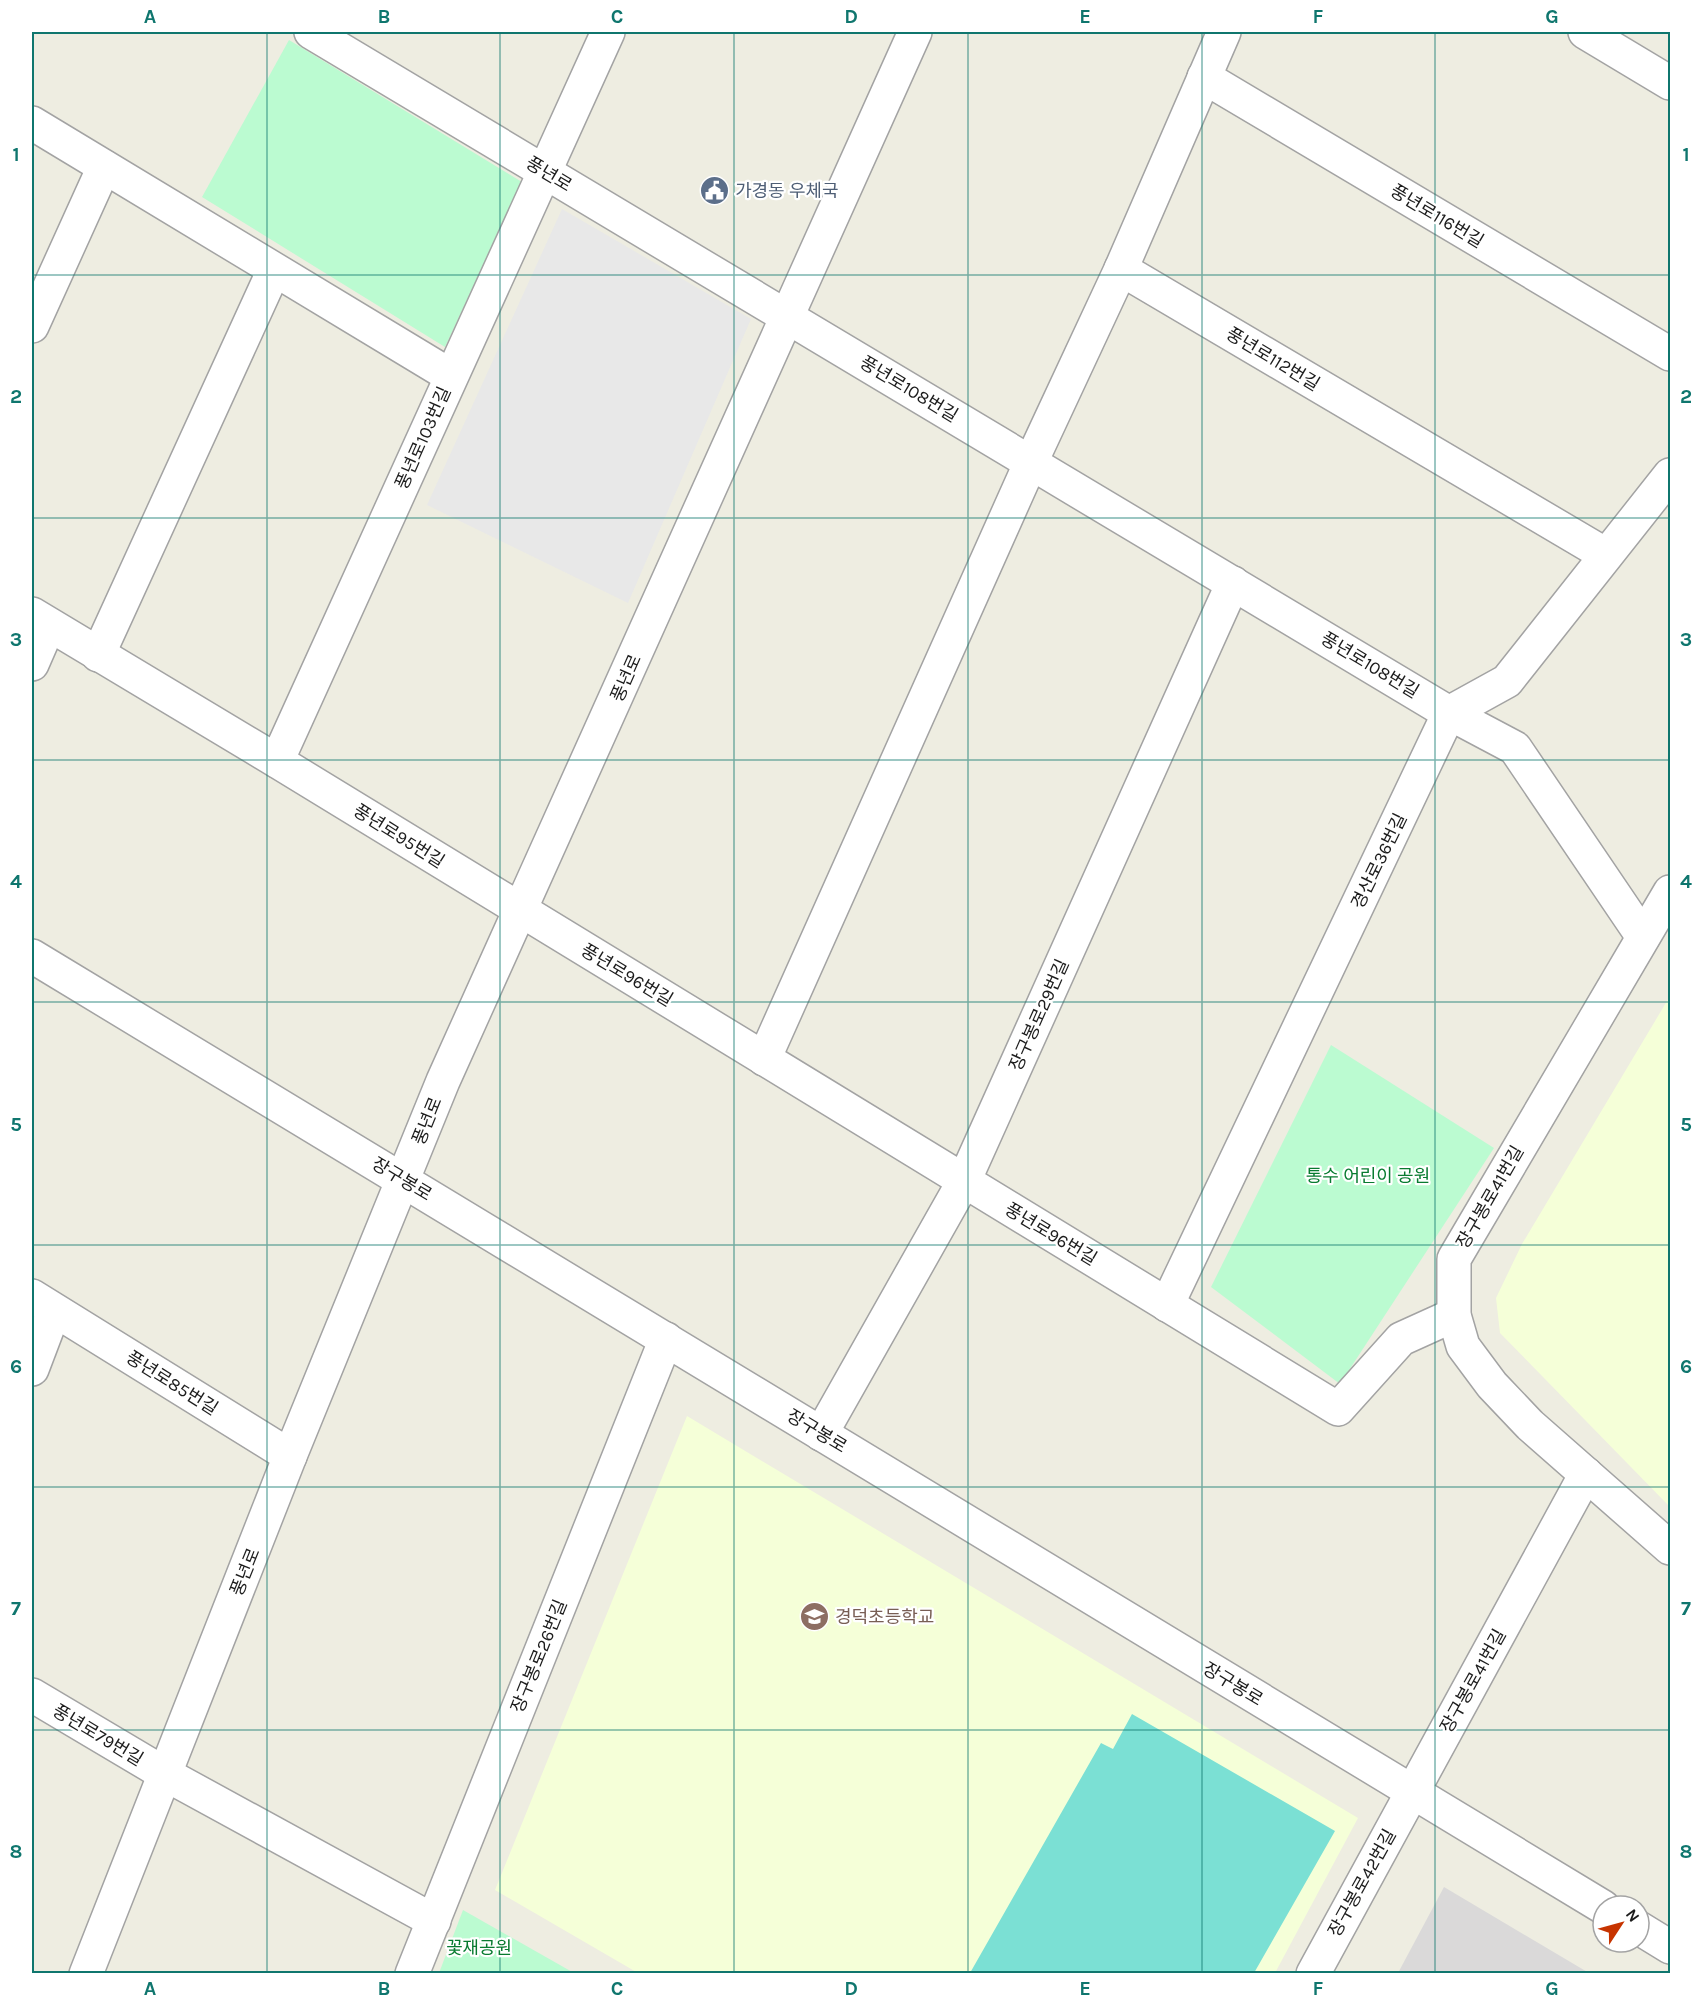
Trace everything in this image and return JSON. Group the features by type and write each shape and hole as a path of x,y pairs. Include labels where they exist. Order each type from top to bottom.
{"street":[{"name":"풍년로","path":"311,32 787,316"},
{"path":"451,376 608,32"},
{"name":"풍년로","path":"86,1974 290,1456 443,1081 915,32"},
{"path":"764,1059 1031,462 1121,269 1224,32"},
{"path":"1585,32 1671,83"},
{"name":"풍년로116번길","path":"1204,77 1671,354"},
{"name":"풍년로103번길","path":"32,123 451,376 277,761"},
{"path":"32,326 104,167"},
{"name":"풍년로112번길","path":"1121,269 1606,555"},
{"path":"99,654 274,270"},
{"name":"풍년로108번길","path":"787,316 1449,713 1515,748 1643,937"},
{"path":"1449,713 1507,681 1671,476"},
{"name":"장구봉로29번길","path":"821,1434 964,1181 1233,583"},
{"path":"32,664 40,620"},
{"name":"풍년로95번길","path":"40,620 521,910"},
{"name":"경산로36번길","path":"1167,1305 1449,713"},
{"name":"장구봉로41번길","path":"1671,892 1454,1259 1454,1315 1463,1346 1492,1385 1530,1425 1671,1548"},
{"name":"풍년로96번길","path":"521,910 1338,1409 1401,1340 1454,1315"},
{"name":"장구봉로","path":"32,956 1591,1900"},
{"name":"풍년로85번길","path":"32,1369 43,1303 290,1456"},
{"name":"장구봉로26번길","path":"412,1974 666,1339"},
{"name":"장구봉로41번길","path":"1412,1792 1586,1474"},
{"name":"풍년로79번길","path":"32,1695 165,1774 434,1921"},
{"name":"장구봉로42번길","path":"1313,1974 1412,1792"},
{"path":"1651,1935 1671,1947"}],"shaded area":[{"path":"562,209 751,319 628,603 427,505"},
{"path":"1670,996 1670,1507 1500,1333 1496,1298 1522,1244"},
{"name":"경덕초등학교","path":"687,1416 1358,1818 1275,1973 638,1973 495,1890"},
{"path":"1132,1714 1335,1831 1254,1973 970,1973 1101,1743 1113,1749"},
{"path":"1444,1887 1589,1973 1398,1973"}],"green space":[{"path":"289,40 522,182 445,347 202,197"},
{"name":"통수 어린이 공원","path":"1331,1045 1494,1148 1340,1384 1211,1287"},
{"name":"꽃재공원","path":"463,1910 574,1973 439,1973"}],"place":[{"name":"가경동 우체국","path":"714,191"},
{"name":"경덕초등학교","path":"814,1617"}]}
